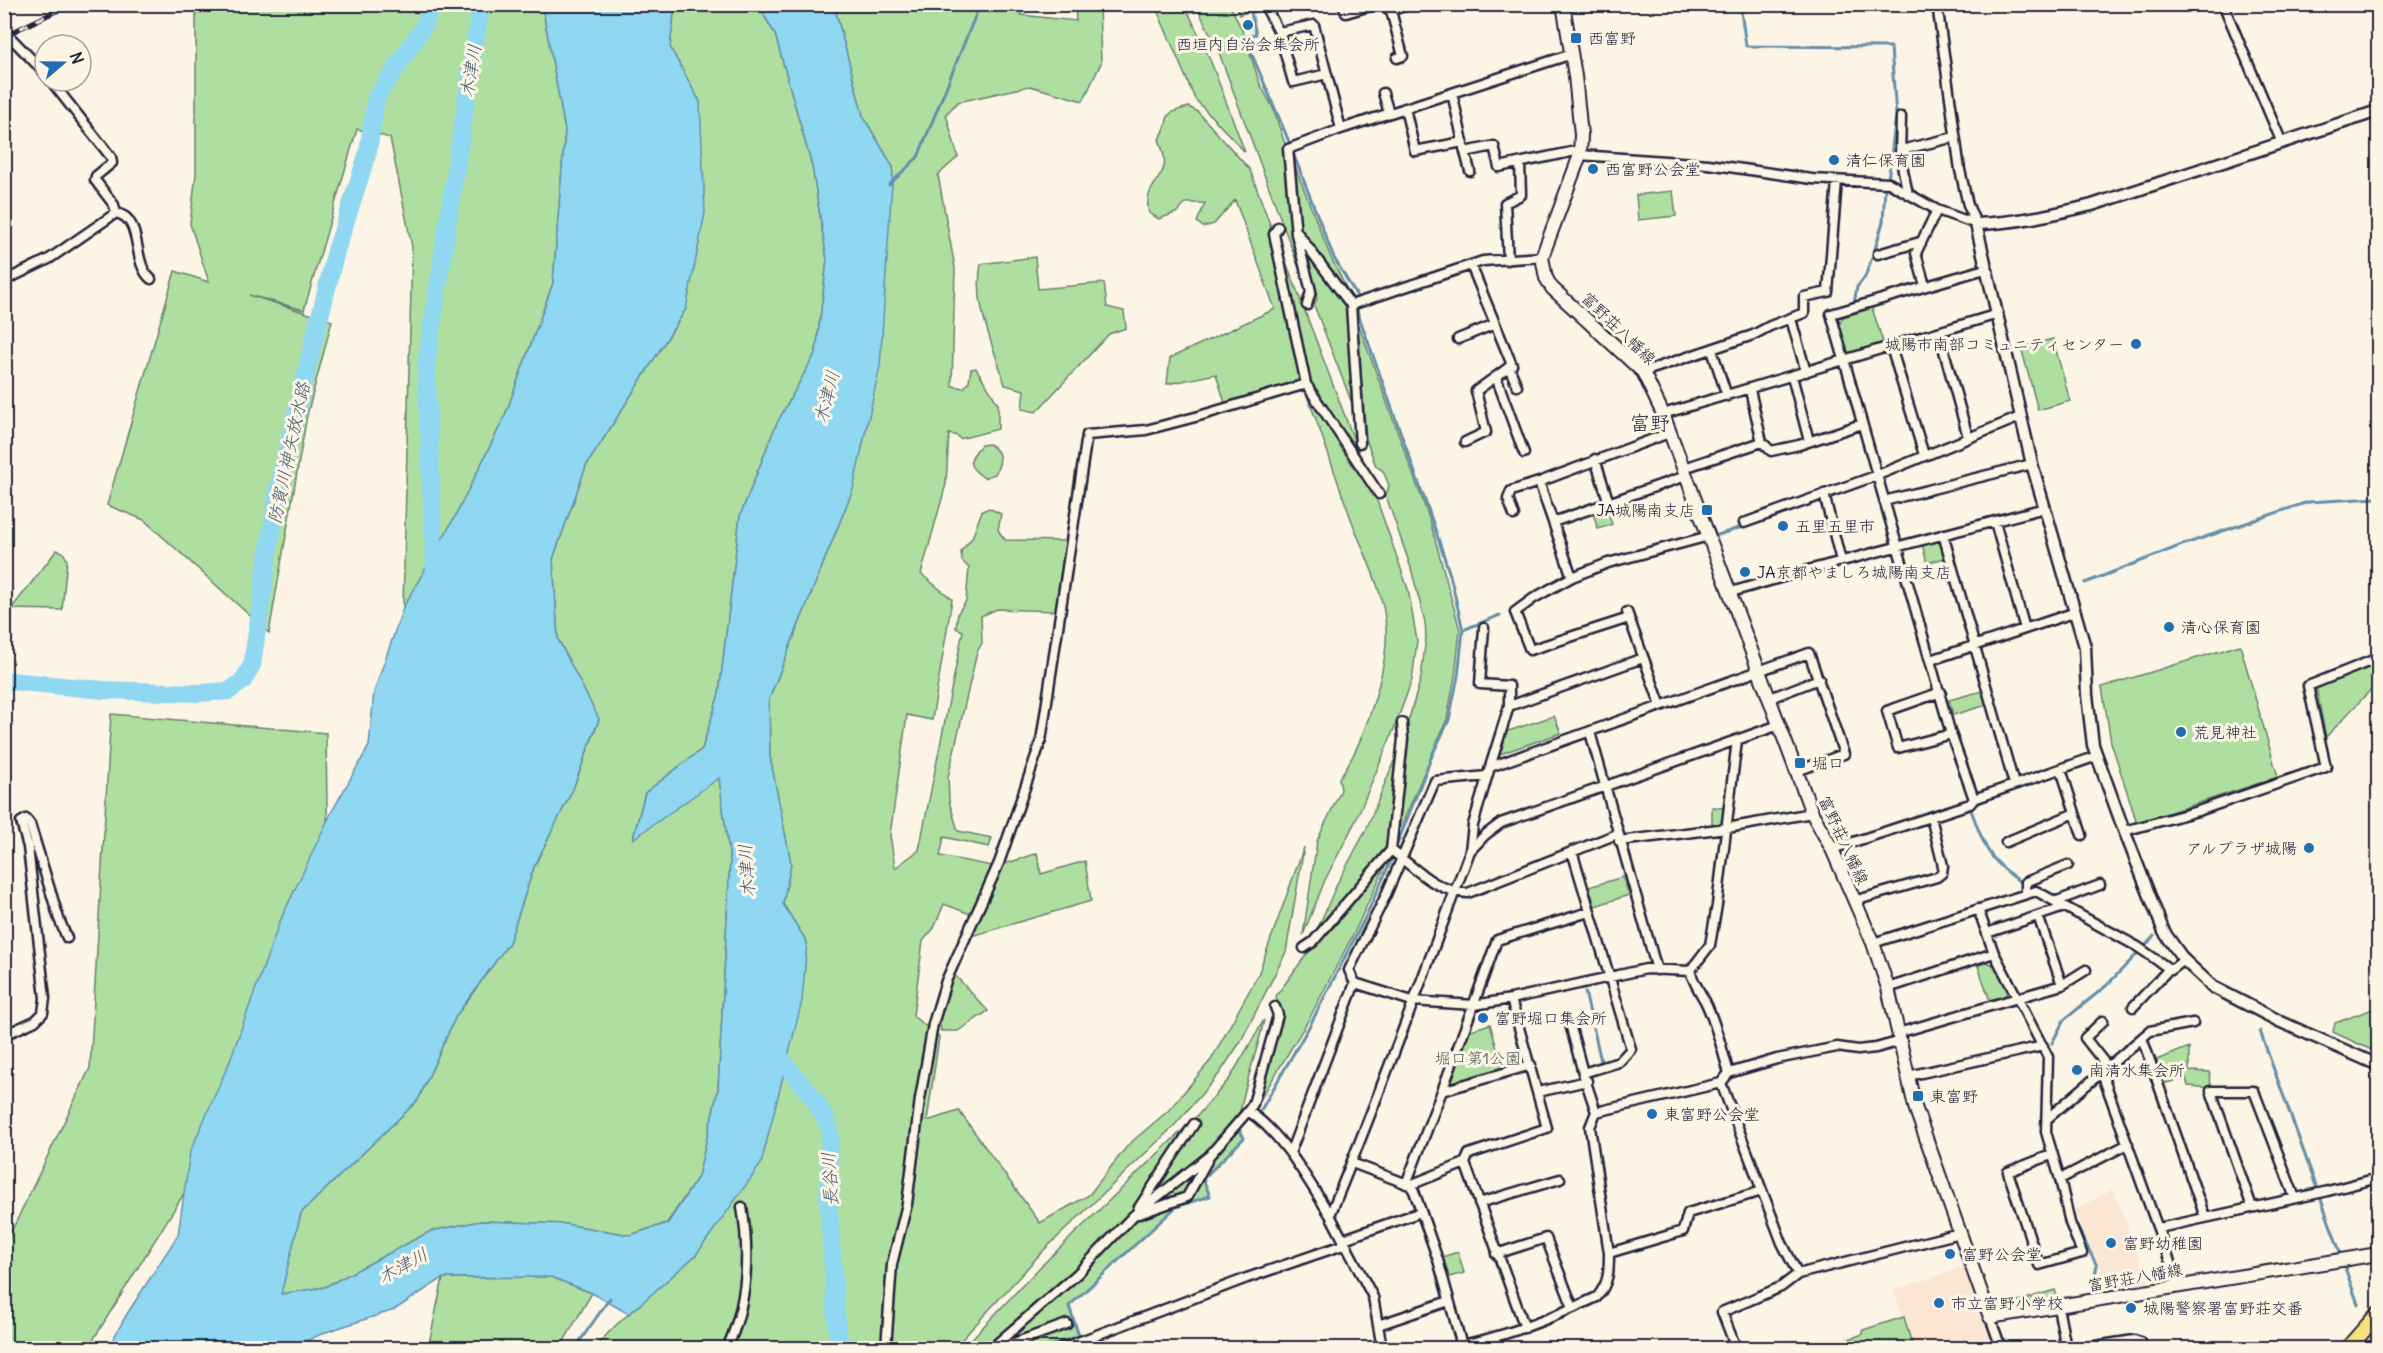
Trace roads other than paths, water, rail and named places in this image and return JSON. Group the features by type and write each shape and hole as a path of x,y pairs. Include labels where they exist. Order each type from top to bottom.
{"highway":[{"path":"2348,1348 2379,1314"}],"main road":[{"path":"1542,257 1578,153 1581,135 1572,54 1563,4"},
{"name":"富野荘八幡線","path":"1542,257 1546,278 1552,288 1643,372 1663,414 1812,813 1832,849 1873,944 1888,988 1915,1107 1990,1317 2379,1254"}],"street":[{"path":"1264,4 1279,32 1293,82 1327,74"},
{"path":"1343,4 1346,13 1379,4 1391,11 1403,56 1397,58"},
{"path":"1391,11 1409,4"},
{"path":"1938,4 1955,137 1968,205 1976,224 2032,464 2085,647 2087,695 2093,745 2164,932 2184,960 2213,987 2229,997 2379,1065"},
{"path":"2223,4 2282,143"},
{"path":"1279,32 1314,25 1341,129"},
{"path":"12,39 33,61"},
{"path":"1308,305 1311,291 1295,229 1288,149 1341,129 1572,54"},
{"path":"60,93 111,157 112,163 96,176 95,180 114,206 116,213"},
{"path":"1383,93 1389,113"},
{"path":"1452,93 1470,171"},
{"path":"1405,108 1415,151 1463,142"},
{"path":"1465,152 1494,146 1499,167 1578,153 1708,164 1812,179 1889,183 1937,210 1976,224 2055,214 2092,205 2379,111"},
{"path":"1901,117 1900,150 1908,194"},
{"path":"1900,150 1955,137"},
{"path":"1508,260 1505,203 1521,195 1520,162"},
{"path":"1643,372 1712,350 1791,319 1804,313 1804,297 1828,292 1837,181"},
{"path":"1924,286 1916,253 1937,210"},
{"path":"4,280 20,275 49,259 116,213 123,214 130,220 142,268 151,279"},
{"path":"1278,227 1274,234 1306,384 1379,494"},
{"path":"1295,229 1351,305 1360,443"},
{"path":"1878,254 1920,242"},
{"path":"1351,305 1471,265 1542,257"},
{"path":"1465,442 1486,432 1476,391 1512,365 1471,265"},
{"path":"1974,799 1951,734 1932,660 1897,547 1831,314 1985,269"},
{"path":"1663,414 1845,362 1998,314"},
{"path":"1791,319 1806,372"},
{"path":"1458,339 1495,324"},
{"path":"1939,333 1968,437"},
{"path":"1891,347 1924,455"},
{"path":"1712,350 1727,396"},
{"path":"1509,367 1516,386"},
{"path":"1792,376 1809,441"},
{"path":"1496,377 1524,453"},
{"path":"886,1348 892,1264 907,1204 920,1099 933,1024 946,981 999,863 1041,741 1088,435 1146,430 1306,384"},
{"path":"1750,390 1762,442 1771,451 1862,424"},
{"path":"1744,523 1878,475 2020,417"},
{"path":"1514,515 1508,499 1511,491 1669,433"},
{"path":"1553,522 1762,442"},
{"path":"1595,459 1610,502"},
{"path":"1884,501 2032,464"},
{"path":"1539,482 1572,577"},
{"path":"1824,494 1841,561"},
{"path":"1731,592 2045,508"},
{"path":"1995,522 2025,629"},
{"path":"1944,534 2014,784"},
{"path":"1661,706 1628,615 1530,650 1515,612 1534,598 1572,577 1608,563 1709,536"},
{"path":"1932,660 2076,612"},
{"path":"1330,1215 1387,1073 1470,851 1473,825 1509,706 1509,686 1479,684 1484,628"},
{"path":"1690,971 1646,969 1512,999 1474,1005 1412,1001 1355,983 1348,970 1385,897 1435,781 1488,772 1590,732 1809,653 1844,754 1797,771"},
{"path":"1509,706 1643,658"},
{"path":"2124,831 2198,811 2326,767 2308,686 2379,658"},
{"path":"1770,698 1819,679"},
{"path":"1941,692 1887,711 1899,748 1951,734"},
{"path":"1304,948 1313,942 1391,849 1403,739 1402,723"},
{"path":"1470,851 1485,835 1501,823 1779,725"},
{"path":"1590,732 1657,970"},
{"path":"1690,971 1710,945 1737,740"},
{"path":"1832,849 1970,804 1974,799 2097,756"},
{"path":"2061,769 2082,835"},
{"path":"1391,849 1425,878 1455,892 1468,892 1572,851 1618,838 1727,828 1812,813"},
{"path":"2006,842 2075,813"},
{"path":"1854,901 1937,877 1942,873 1943,866 1931,817"},
{"path":"4,1035 34,1021 43,1013 45,998 28,847 21,822 26,819 30,824 67,938"},
{"path":"1538,1092 1585,1077 1618,1062 1631,1049 1572,851"},
{"path":"2025,893 2026,882 2068,865"},
{"path":"1987,933 2038,916 2100,885"},
{"path":"1873,944 2036,891 2138,947 2169,969"},
{"path":"1978,909 1994,953 2048,1057 2046,1132 2070,1223 2082,1253 2039,1265 2008,1172 2051,1155"},
{"path":"1462,1346 1438,1260 1421,1212 1408,1184 1497,940 1589,912"},
{"path":"2038,916 2062,986"},
{"path":"1888,988 1994,953"},
{"path":"2133,1007 2169,969 2171,970 2184,960"},
{"path":"1596,1112 1721,1083 1729,1073 1777,1059 1837,1047 1867,1049 2018,998 2062,986 2086,970"},
{"path":"1690,971 1696,989 1705,1001 1729,1073"},
{"path":"1290,1153 1355,983"},
{"path":"1512,999 1547,1128 1469,1154 1465,1163 1496,1254 1525,1328"},
{"path":"992,1348 1077,1274 1133,1216 1209,1156 1248,1111 1278,1015 1275,1007"},
{"path":"2103,1021 2085,1038 2104,1068 2128,1144 2179,1287"},
{"path":"2048,1118 2150,1031 2193,1023"},
{"path":"1447,1348 1493,1339 1525,1328 1597,1297 1604,1288 1609,1270 1609,1253 1590,1127 1596,1112 1570,1024"},
{"path":"2142,1038 2205,1217"},
{"path":"1908,1076 2043,1046"},
{"path":"1442,1091 1531,1065"},
{"path":"1721,1083 1782,1243 1798,1274"},
{"path":"2252,1207 2211,1091 2254,1091 2295,1198"},
{"path":"1248,1111 1257,1117 1290,1153 1345,1241 1373,1297 1382,1348"},
{"path":"1133,1216 1194,1124"},
{"path":"2060,1179 2128,1144"},
{"path":"1133,1216 1188,1197 1209,1156"},
{"path":"1352,1163 1408,1184 1465,1163"},
{"path":"2159,1228 2379,1178"},
{"path":"1479,1203 1560,1179"},
{"path":"1609,1253 1683,1231 1688,1213 1762,1191"},
{"path":"727,1348 738,1325 743,1297 747,1251 742,1208"},
{"path":"1062,1348 1421,1212"},
{"path":"1736,1348 1722,1312 1781,1287 1798,1274 1960,1233"},
{"path":"1496,1254 1546,1238 1573,1308"},
{"path":"1378,1325 1449,1301"},
{"path":"2058,1307 2066,1348"},
{"path":"1990,1317 2001,1348"},
{"path":"1000,1348 1067,1324"},
{"path":"2082,1348 2134,1340 2140,1342 2142,1348"}],"water":[{"path":"542,5 675,5 670,47 700,102 705,213 686,309 586,466 553,559 558,639 599,719 573,789 534,867 509,943 456,1016 418,1100 301,1213 281,1294 325,1287 431,1231 481,1221 565,1224 630,1235 668,1223 698,1177 718,1090 730,861 719,778 633,839 645,793 702,749 719,694 740,516 776,425 816,352 827,260 812,166 775,34 758,5 834,5 863,116 893,167 880,366 853,489 769,699 770,757 791,863 783,904 807,942 802,1001 761,1164 696,1255 629,1314 592,1293 551,1277 443,1278 394,1310 326,1332 290,1348 108,1348 178,1235 190,1152 229,1063 280,921 331,813 369,746 374,692 403,608 456,515 505,416 553,283 565,130"}],"waterway":[{"name":"防賀川神矢放水路","path":"4,682 103,690 198,693 229,691 243,681 252,665 278,487 336,251 368,152 376,98 424,26 431,4"},
{"name":"木津川","path":"435,579 426,366 481,4"},
{"path":"889,185 918,157 980,4"},
{"path":"1740,4 1746,46 1891,47 1896,116 1888,180"},
{"path":"1259,10 1251,13 1256,34 1245,37 1289,142"},
{"path":"1293,153 1334,258 1358,298"},
{"path":"1854,304 1857,287 1865,277 1883,222 1885,188"},
{"path":"1359,305 1357,311 1450,575 1463,630 1458,676 1449,720 1433,753 1396,847"},
{"path":"2085,583 2182,545 2308,502 2378,498"},
{"path":"1779,515 1797,509"},
{"path":"1718,535 1745,526"},
{"path":"1463,630 1500,615"},
{"path":"1971,810 1993,858 2019,881"},
{"path":"1261,1110 1310,1025 1365,918 1393,856"},
{"path":"2144,947 2154,936"},
{"path":"2052,1043 2064,1020 2106,986 2139,952"},
{"path":"1585,992 1601,1061"},
{"path":"2260,1031 2340,1252"},
{"name":"長谷川","path":"771,1046 815,1100 830,1132 828,1198 838,1340 845,1348"},
{"path":"1044,1348 1079,1336 1069,1306 1176,1207 1210,1196 1203,1179 1244,1138 1238,1127"},
{"path":"2076,1224 2097,1266 2095,1274"},
{"path":"2344,1265 2358,1304"},
{"path":"575,1348 610,1298"}],"tunnel":[{"path":"4,30 12,39"}],"railway":[{"path":"4,36 71,4"}],"place":[{"name":"西垣内自治会集会所","path":"1248,25"},
{"name":"西富野","path":"1576,38"},
{"name":"清仁保育園","path":"1834,160"},
{"name":"西富野公会堂","path":"1593,169"},
{"name":"城陽市南部コミュニティセンター","path":"2136,344"},
{"name":"JA城陽南支店","path":"1707,510"},
{"name":"五里五里市","path":"1783,526"},
{"name":"JA京都やましろ城陽南支店","path":"1745,572"},
{"name":"清心保育園","path":"2169,627"},
{"name":"荒見神社","path":"2181,732"},
{"name":"堀口","path":"1800,763"},
{"name":"アルプラザ城陽","path":"2309,848"},
{"name":"富野堀口集会所","path":"1483,1018"},
{"name":"南清水集会所","path":"2077,1070"},
{"name":"東富野","path":"1918,1096"},
{"name":"東富野公会堂","path":"1652,1114"},
{"name":"富野幼稚園","path":"2111,1243"},
{"name":"富野公会堂","path":"1950,1254"},
{"name":"市立富野小学校","path":"1939,1303"},
{"name":"城陽警察署富野荘交番","path":"2131,1308"}],"district":[{"name":"富野","path":"1650,423"}],"park label":[{"name":"堀口第1公園","path":"1478,1058"}]}
